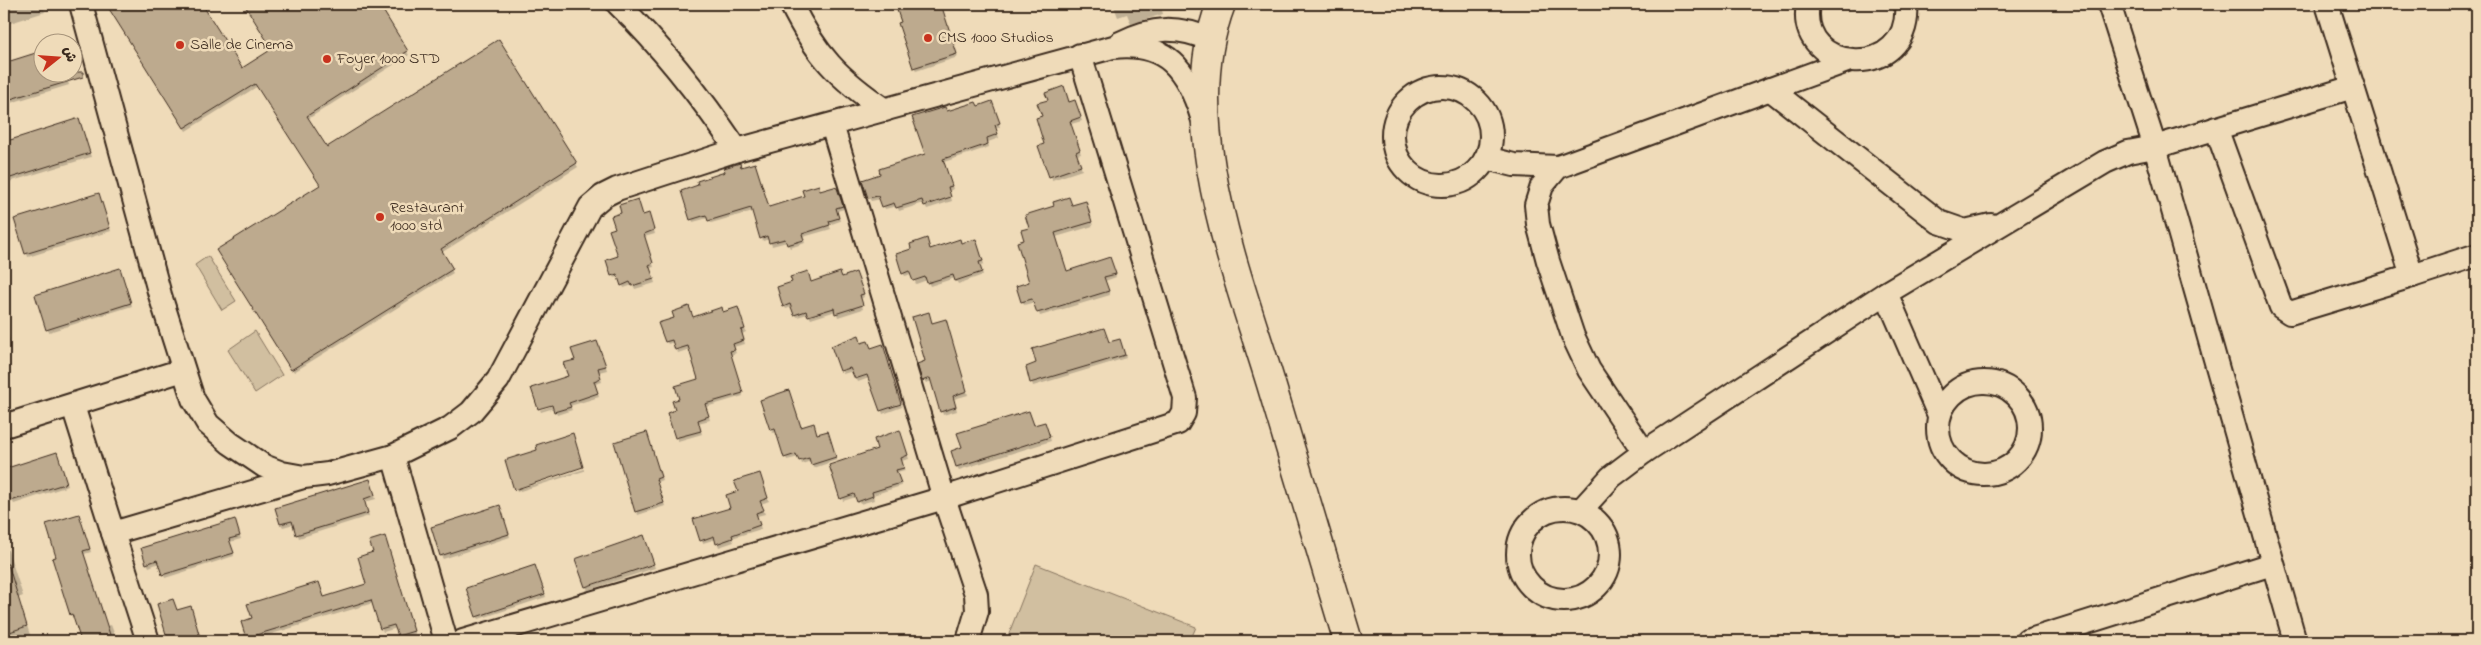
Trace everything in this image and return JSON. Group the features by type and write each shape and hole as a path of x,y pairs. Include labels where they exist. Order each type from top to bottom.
{"street":[{"path":"81,4 160,295 193,399 208,424 264,466 282,473 304,477"},
{"path":"618,4 641,27 692,87 736,150"},
{"path":"791,4 802,27 820,54 838,75 885,110"},
{"path":"1221,4 1211,40 1206,69 1205,125 1211,174 1238,274 1348,641"},
{"path":"1808,4 1806,11 1810,28 1818,43 1831,55 1847,61"},
{"path":"1486,158 1514,165 1558,167 1847,61 1863,61 1878,57 1891,48 1900,36 1906,21 1906,4"},
{"path":"2109,4 2155,147 2295,641"},
{"path":"2327,4 2412,276"},
{"path":"1113,47 1135,35 1160,30 1190,31 1211,40"},
{"path":"113,533 304,477 328,474 393,456 450,428 471,412 503,371 590,207 603,196 617,189 736,150 1113,47 1132,45 1150,48 1164,54 1177,66 1190,84 1205,125"},
{"path":"463,641 944,498 1174,426 1184,413 1185,403 1181,386 1080,55"},
{"path":"1450,87 1464,92 1477,101 1486,114 1490,128 1490,144 1486,158 1475,172 1461,182 1444,185 1428,183 1412,175 1401,163 1394,147 1393,130 1398,113 1407,101 1427,90 1450,87"},
{"path":"1581,510 1611,478 1644,452 1886,294 2105,162 2128,152 2155,147 2353,87"},
{"path":"1770,89 1939,222 1965,231 2004,222"},
{"path":"832,124 944,498 976,594 977,611 968,641"},
{"path":"2216,128 2281,307 2290,314 2477,255"},
{"path":"1558,167 1542,186 1536,204 1538,224 1548,261 1573,336 1589,370 1644,452"},
{"path":"1886,294 1939,415 1937,430 1940,444 1947,457 1958,467 1971,473 1986,475 2000,472 2013,464 2023,453 2029,438 2030,423 2025,407 2016,394 2003,386 1987,381 1972,383 1957,390 1946,401 1939,415"},
{"path":"4,426 73,406 183,370"},
{"path":"73,406 148,641"},
{"path":"393,456 446,641"},
{"path":"1567,507 1581,510 1595,519 1605,531 1610,546 1610,562 1604,577 1594,589 1565,600 1550,598 1536,590 1526,579 1520,566 1518,551 1521,537 1528,524 1539,514 1552,509 1567,507"},
{"path":"2027,641 2272,564"}],"shaded area":[{"path":"208,256 236,301 222,310 195,265"},
{"path":"255,331 282,375 255,393 228,350"},
{"path":"1036,564 1196,627 1190,641 1006,641"}],"building":[{"name":"Restaurant 1000 std","path":"106,4 202,4 242,68 272,49 244,4 379,4 408,51 307,116 327,147 499,39 577,163 441,249 453,269 291,370 216,250 320,185 255,84 184,128"},
{"name":"CMS 1000 Studios","path":"895,4 941,4 957,54 913,68 898,23 901,22"},
{"path":"32,54 32,82 67,82 4,101 4,63"},
{"path":"1064,86 1069,102 1075,100 1081,117 1070,121 1080,150 1076,152 1081,166 1049,177 1038,146 1044,144 1036,118 1042,116 1037,103 1048,100 1045,93"},
{"path":"992,101 1000,123 995,125 998,134 987,138 988,144 943,159 952,186 948,187 951,197 924,206 922,200 896,208 894,203 882,207 878,196 868,198 862,180 880,174 879,169 925,154 912,117 945,107 947,111 976,102 978,106"},
{"path":"79,118 90,153 4,180 4,142"},
{"path":"740,163 741,167 755,163 769,207 804,196 802,190 819,185 820,191 834,187 837,188 843,206 836,208 839,218 829,221 830,225 802,234 804,240 787,245 785,239 769,243 767,236 760,239 751,208 708,221 706,215 690,220 681,191 698,185 697,181 725,172 724,168"},
{"path":"99,193 110,228 25,254 14,219"},
{"path":"1069,197 1072,205 1086,201 1092,222 1055,233 1067,271 1110,257 1116,274 1104,277 1109,291 1037,313 1032,299 1021,302 1016,286 1029,282 1017,242 1024,240 1021,230 1029,228 1025,215 1054,206 1053,202"},
{"path":"638,199 643,215 649,213 654,230 644,234 653,263 649,265 654,279 632,286 630,282 621,286 617,274 611,276 606,260 618,256 609,230 615,228 611,216 621,213 619,205"},
{"path":"927,238 930,249 960,239 961,243 976,239 983,261 979,262 982,272 955,281 953,275 927,283 925,277 913,281 909,271 902,274 896,254 911,249 910,244"},
{"path":"120,268 131,303 46,330 35,295"},
{"path":"808,271 811,282 840,272 842,277 856,272 864,294 860,295 863,305 835,314 834,308 808,316 806,311 794,315 790,304 783,307 777,287 792,282 790,277"},
{"path":"689,306 693,317 722,307 723,312 738,307 745,329 741,330 744,340 733,344 735,350 730,351 743,393 705,404 709,416 698,420 701,431 675,438 667,413 675,410 672,401 679,399 675,386 698,379 688,346 675,350 672,340 665,342 658,323 674,318 672,312"},
{"path":"929,312 932,323 946,319 967,391 953,396 956,407 940,412 930,378 922,381 917,364 925,361 912,317"},
{"path":"1104,328 1109,342 1120,339 1125,355 1030,383 1026,367 1036,363 1032,349"},
{"path":"859,335 861,343 868,341 871,348 883,344 901,404 880,411 867,375 855,379 850,368 840,371 831,346"},
{"path":"597,341 606,366 598,368 601,378 594,381 598,393 569,403 571,407 554,412 552,405 538,409 531,388 568,376 563,363 575,360 571,349"},
{"path":"789,390 801,427 814,423 817,434 828,431 836,457 811,465 809,458 799,461 796,454 784,458 775,429 770,430 760,400"},
{"path":"1029,411 1034,425 1045,422 1050,437 956,467 951,451 962,447 957,433"},
{"path":"900,430 908,455 901,458 904,468 896,470 901,483 872,492 873,496 857,502 854,494 840,499 829,465 877,449 874,439"},
{"path":"647,432 661,477 656,479 664,503 635,512 614,442"},
{"path":"573,433 583,467 514,490 505,460 537,450 536,445"},
{"path":"57,452 67,483 11,501 9,496 4,498 4,469"},
{"path":"760,473 768,498 760,501 764,510 756,513 760,525 732,535 733,538 716,544 714,536 700,541 693,519 730,508 726,495 738,491 734,481"},
{"path":"370,479 375,495 364,499 368,513 296,535 292,521 280,524 275,508"},
{"path":"500,505 509,534 440,556 431,527"},
{"path":"79,514 90,549 83,551 112,641 81,641 72,614 70,615 52,558 56,557 46,524"},
{"path":"235,519 240,536 229,539 234,553 162,575 157,560 146,564 141,548"},
{"path":"644,535 654,564 585,587 575,559"},
{"path":"385,536 414,631 398,636 394,625 380,629 371,600 246,638 241,622 252,618 247,604 319,582 324,597 366,584 358,557 373,552 369,541"},
{"path":"4,564 8,564 27,626 4,634"},
{"path":"535,565 545,594 476,617 466,588"},
{"path":"173,599 177,610 191,606 201,641 168,641 157,604"}],"place":[{"name":"CMS 1000 Studios","path":"928,38"},
{"name":"Salle de Cinema","path":"180,45"},
{"name":"Foyer 1000 STD","path":"327,59"},
{"name":"Restaurant 1000 std","path":"380,217"}]}
